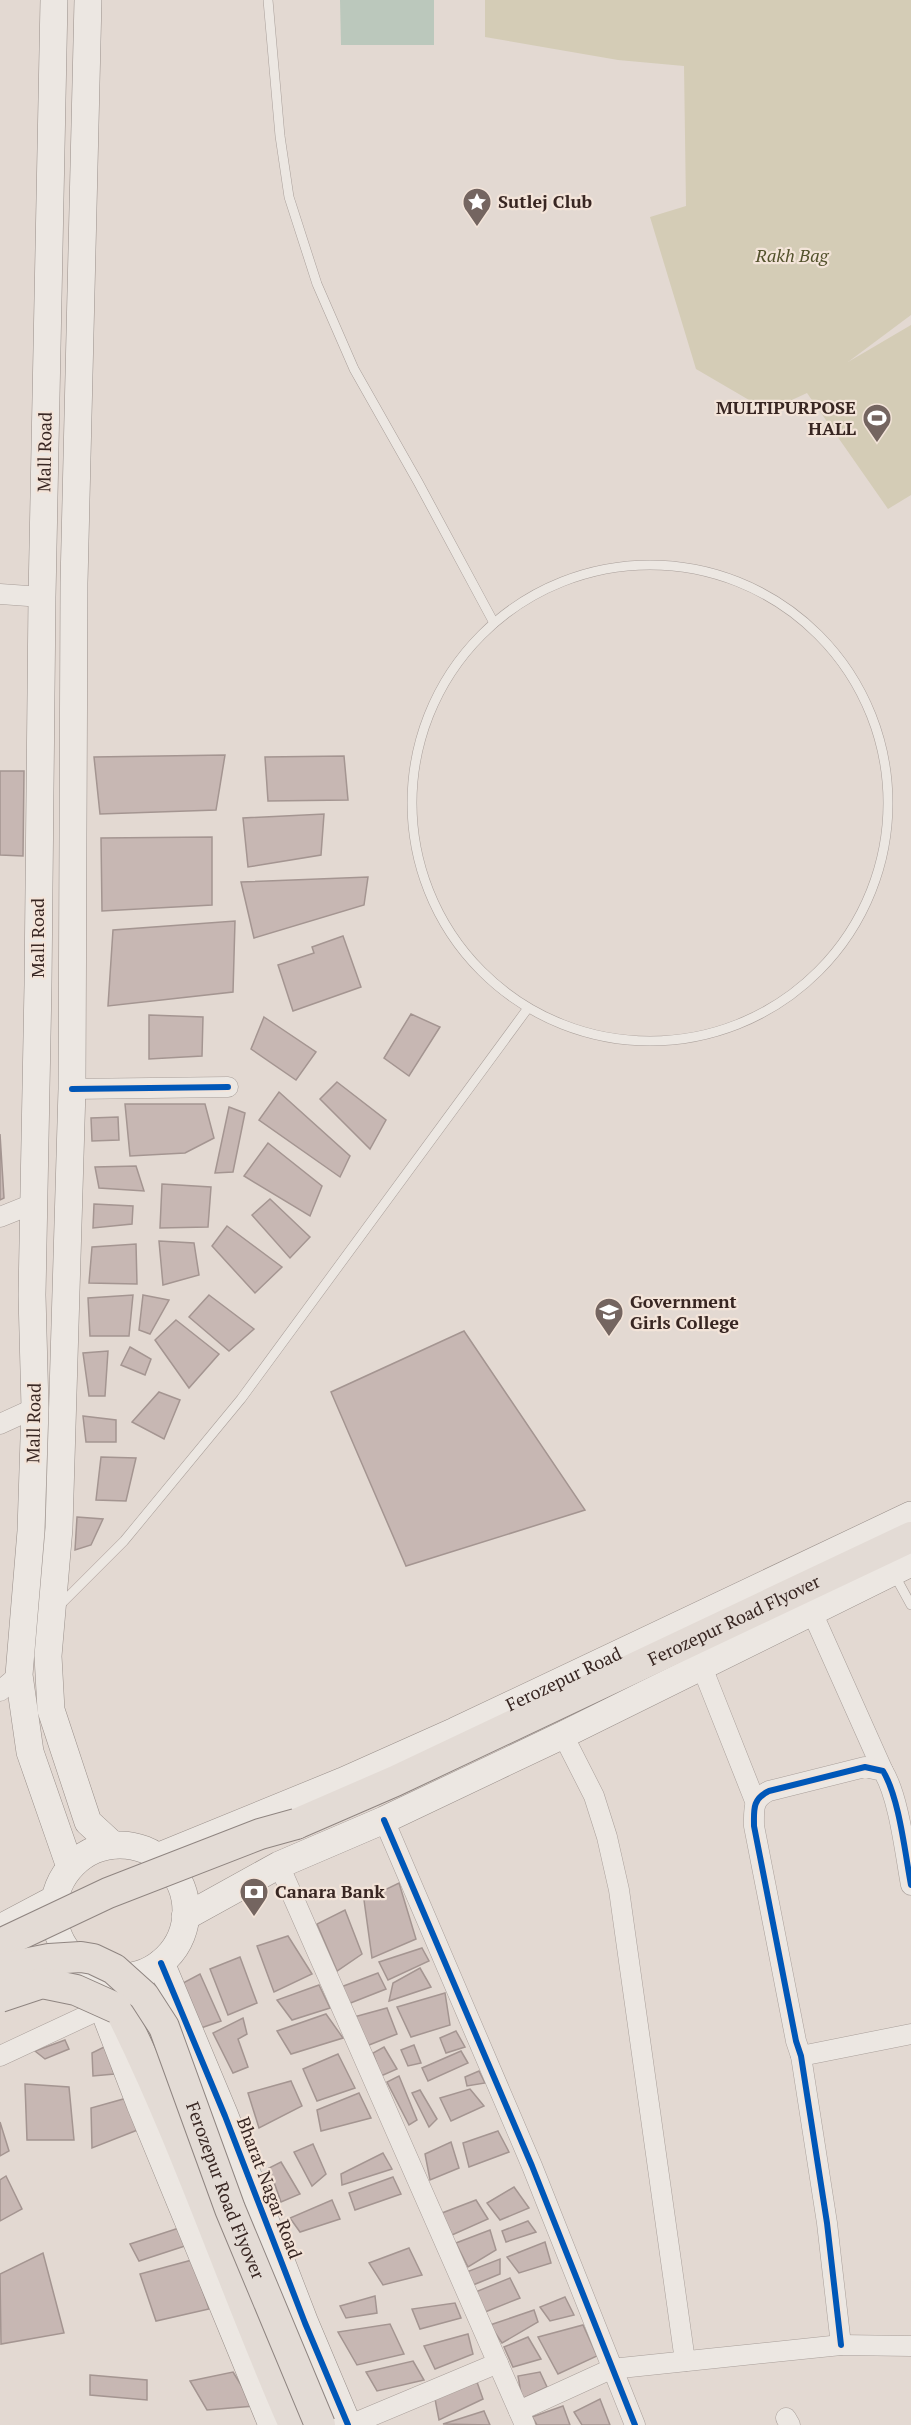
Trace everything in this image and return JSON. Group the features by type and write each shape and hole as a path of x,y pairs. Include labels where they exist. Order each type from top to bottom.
{"main road":[{"name":"Mall Road","path":"54,0 42,597 32,1295 35,1408 31,1531 9,1683 70,1867"},
{"name":"Mall Road","path":"88,0 74,583 72,1089 59,1528 48,1656 51,1710 88,1822 113,1845"},
{"name":"Ferozepur Road","path":"0,1944 108,1893 260,1834 342,1781 455,1731 911,1515"},
{"name":"Ferozepur Road Flyover","path":"285,1816 395,1781 911,1537"},
{"path":"185,1917 286,1862 384,1820 563,1735 902,1568"},
{"name":"Ferozepur Road","path":"157,1857 212,1834 285,1816"},
{"path":"285,1816 286,1862"},
{"path":"113,1845 131,1846 167,1864 180,1882 186,1904 185,1926 176,1947 161,1963 141,1974 119,1978 77,1963 63,1946 54,1925 54,1899 60,1881 70,1867 92,1851 113,1845"},
{"path":"0,1928 54,1899"},
{"name":"Ferozepur Road Flyover","path":"0,1971 49,1959 81,1957 93,1959 99,1970 144,1996 164,2027 230,2209 320,2425"},
{"name":"Bharat Nagar Road","path":"161,1963 225,2116 305,2323 349,2425"},
{"path":"0,2008 99,1970"},
{"path":"99,1970 109,2008 176,2196 272,2425"},
{"path":"0,1997 42,1983 76,1990 109,2008"},
{"name":"Ferozepur Road Flyover","path":"109,2008 127,2024 161,2098 236,2288 294,2425"}],"street":[{"path":"0,594 42,597"},
{"path":"72,1089 228,1087"},
{"path":"0,1216 35,1203"},
{"path":"0,1424 35,1408"},
{"path":"812,1612 893,1795 911,1885"},
{"path":"702,1667 755,1801 754,1826 796,2041 801,2056 827,2223 842,2345"},
{"path":"563,1735 594,1796 607,1837 619,1890 686,2361"},
{"path":"755,1801 760,1795 769,1791 865,1767 883,1771"},
{"path":"384,1820 532,2166 635,2425"},
{"path":"286,1862 522,2418 611,2369 842,2345 911,2346"},
{"path":"0,2056 109,2008"},
{"path":"801,2056 911,2034"},
{"path":"349,2425 498,2363"}],"lane":[{"path":"268,0 280,136 289,197 314,275 354,369 494,622"},
{"path":"632,565 682,567 732,579 777,601 823,639 849,670 873,715 887,763 890,813 882,863 865,910 837,952 802,988 751,1019 715,1033 667,1041 619,1039 581,1031 528,1008 492,982 461,948 436,910 420,868 412,824 414,768 421,735 438,693 463,655 494,622 536,594 583,575 632,565"},
{"path":"51,1614 124,1541 241,1399 528,1008"},
{"path":"902,1568 911,1605"}],"green space":[{"name":"Rakh Bag","path":"485,0 911,0 911,315 848,362 911,325 911,495 888,509 807,393 768,411 696,369 650,217 686,206 684,66 618,60 485,37"}],"shaded area":[{"path":"340,0 434,0 434,45 341,45"}],"building":[{"path":"225,755 216,810 100,814 94,757"},
{"path":"344,756 348,800 268,801 265,757"},
{"path":"0,771 24,771 23,856 0,855"},
{"path":"324,814 321,855 248,867 243,818"},
{"path":"212,837 212,905 102,911 101,838"},
{"path":"368,877 364,905 254,938 241,882"},
{"path":"235,921 233,992 108,1006 113,930"},
{"path":"343,936 361,987 293,1011 278,965 314,953 312,947"},
{"path":"411,1014 440,1027 409,1076 384,1058"},
{"path":"149,1015 203,1017 202,1056 149,1059"},
{"path":"264,1017 316,1052 296,1080 251,1049"},
{"path":"337,1082 386,1120 370,1149 320,1099"},
{"path":"279,1092 350,1156 340,1177 259,1120"},
{"path":"125,1104 205,1104 214,1138 185,1153 130,1156"},
{"path":"229,1107 245,1113 233,1172 215,1173"},
{"path":"118,1117 119,1140 92,1141 91,1118"},
{"path":"0,1134 4,1198 0,1200"},
{"path":"268,1143 322,1186 310,1216 244,1176"},
{"path":"136,1166 144,1191 99,1188 95,1167"},
{"path":"162,1184 211,1187 208,1227 160,1228"},
{"path":"270,1199 310,1237 290,1258 252,1215"},
{"path":"94,1204 133,1206 132,1224 93,1228"},
{"path":"227,1226 282,1267 255,1293 212,1246"},
{"path":"159,1241 194,1243 199,1275 163,1285"},
{"path":"136,1244 137,1284 89,1283 92,1247"},
{"path":"133,1295 129,1336 90,1336 88,1298"},
{"path":"143,1295 169,1300 150,1334 139,1330"},
{"path":"209,1295 254,1329 229,1351 189,1317"},
{"path":"176,1320 219,1354 189,1388 155,1340"},
{"path":"464,1331 585,1510 406,1566 331,1392"},
{"path":"130,1347 151,1359 145,1375 121,1365"},
{"path":"108,1351 105,1396 89,1396 83,1353"},
{"path":"159,1392 180,1400 164,1439 132,1422"},
{"path":"83,1416 116,1420 116,1442 86,1442"},
{"path":"101,1457 136,1458 126,1501 96,1500"},
{"path":"77,1517 103,1519 91,1545 75,1550"},
{"path":"399,1883 416,1939 372,1958 364,1900"},
{"path":"345,1910 362,1954 337,1971 317,1924"},
{"path":"288,1936 312,1974 274,1992 257,1946"},
{"path":"422,1948 429,1961 388,1980 379,1962"},
{"path":"240,1957 257,2003 228,2015 210,1969"},
{"path":"420,1968 431,1987 389,2001 393,1983"},
{"path":"378,1973 386,1989 348,2004 341,1987"},
{"path":"200,1974 221,2021 201,2028 183,1983"},
{"path":"319,1985 330,2008 292,2020 277,2000"},
{"path":"445,1993 450,2025 411,2037 397,2007"},
{"path":"387,2008 397,2034 369,2045 354,2017"},
{"path":"326,2014 343,2038 291,2054 277,2031"},
{"path":"243,2018 247,2034 238,2039 248,2067 233,2073 213,2033"},
{"path":"456,2031 465,2047 446,2053 440,2038"},
{"path":"65,2040 69,2049 45,2059 35,2051"},
{"path":"414,2045 421,2063 408,2066 401,2050"},
{"path":"106,2046 114,2074 93,2076 92,2053"},
{"path":"384,2047 397,2069 381,2076 373,2053"},
{"path":"461,2051 468,2063 428,2081 422,2068"},
{"path":"338,2054 355,2088 317,2101 303,2069"},
{"path":"479,2071 485,2083 467,2086 465,2077"},
{"path":"399,2076 417,2120 409,2125 387,2082"},
{"path":"291,2081 302,2106 259,2128 248,2093"},
{"path":"25,2084 69,2087 74,2140 27,2140"},
{"path":"470,2089 484,2106 451,2121 440,2098"},
{"path":"420,2090 437,2119 429,2127 412,2093"},
{"path":"359,2093 371,2118 321,2131 317,2110"},
{"path":"127,2098 140,2129 92,2148 91,2108"},
{"path":"0,2122 9,2151 0,2156"},
{"path":"498,2131 509,2152 469,2167 463,2143"},
{"path":"451,2142 459,2168 430,2180 425,2154"},
{"path":"313,2144 326,2174 312,2186 294,2152"},
{"path":"383,2153 392,2169 342,2185 341,2174"},
{"path":"281,2162 300,2194 281,2202 269,2168"},
{"path":"6,2176 22,2209 0,2221 0,2180"},
{"path":"393,2177 401,2194 355,2210 349,2193"},
{"path":"514,2187 529,2208 500,2220 487,2203"},
{"path":"332,2200 340,2219 300,2232 290,2218"},
{"path":"476,2200 488,2219 452,2235 442,2213"},
{"path":"528,2221 536,2232 506,2242 502,2231"},
{"path":"182,2227 185,2246 139,2261 130,2244"},
{"path":"490,2230 496,2250 468,2267 456,2243"},
{"path":"545,2242 551,2263 519,2273 507,2257"},
{"path":"409,2248 422,2275 383,2285 369,2263"},
{"path":"43,2253 64,2333 1,2344 0,2274"},
{"path":"500,2259 500,2274 473,2285 464,2273"},
{"path":"192,2260 209,2309 156,2321 140,2274"},
{"path":"510,2278 520,2298 485,2312 473,2293"},
{"path":"375,2296 377,2313 346,2318 340,2306"},
{"path":"565,2297 574,2315 550,2321 540,2307"},
{"path":"455,2303 461,2318 420,2329 412,2309"},
{"path":"534,2310 538,2322 502,2343 490,2325"},
{"path":"390,2324 404,2354 357,2365 338,2332"},
{"path":"583,2325 597,2356 558,2374 538,2337"},
{"path":"468,2334 473,2354 435,2369 424,2346"},
{"path":"528,2337 541,2359 513,2367 504,2347"},
{"path":"413,2361 424,2380 377,2391 366,2372"},
{"path":"233,2372 254,2406 207,2410 190,2381"},
{"path":"540,2372 547,2387 522,2399 518,2376"},
{"path":"90,2375 147,2380 147,2400 90,2395"},
{"path":"477,2382 483,2399 439,2420 435,2399"},
{"path":"600,2399 610,2425 582,2425 574,2412"},
{"path":"563,2406 570,2425 537,2425 532,2417"},
{"path":"484,2411 490,2425 443,2424"}],"cycle path":[{"path":"72,1089 228,1087"},
{"path":"841,2345 827,2223 801,2056 796,2041 754,1826 754,1810 757,1801 769,1791 865,1767 883,1771 889,1782 897,1810 911,1885"},
{"path":"384,1820 532,2166 635,2425"},
{"path":"161,1963 225,2116 305,2323 348,2425"}],"place":[{"name":"Sutlej Club","path":"477,228"},
{"name":"MULTIPURPOSE HALL","path":"877,444"},
{"name":"Government Girls College","path":"609,1338"},
{"name":"Canara Bank","path":"254,1918"}]}
